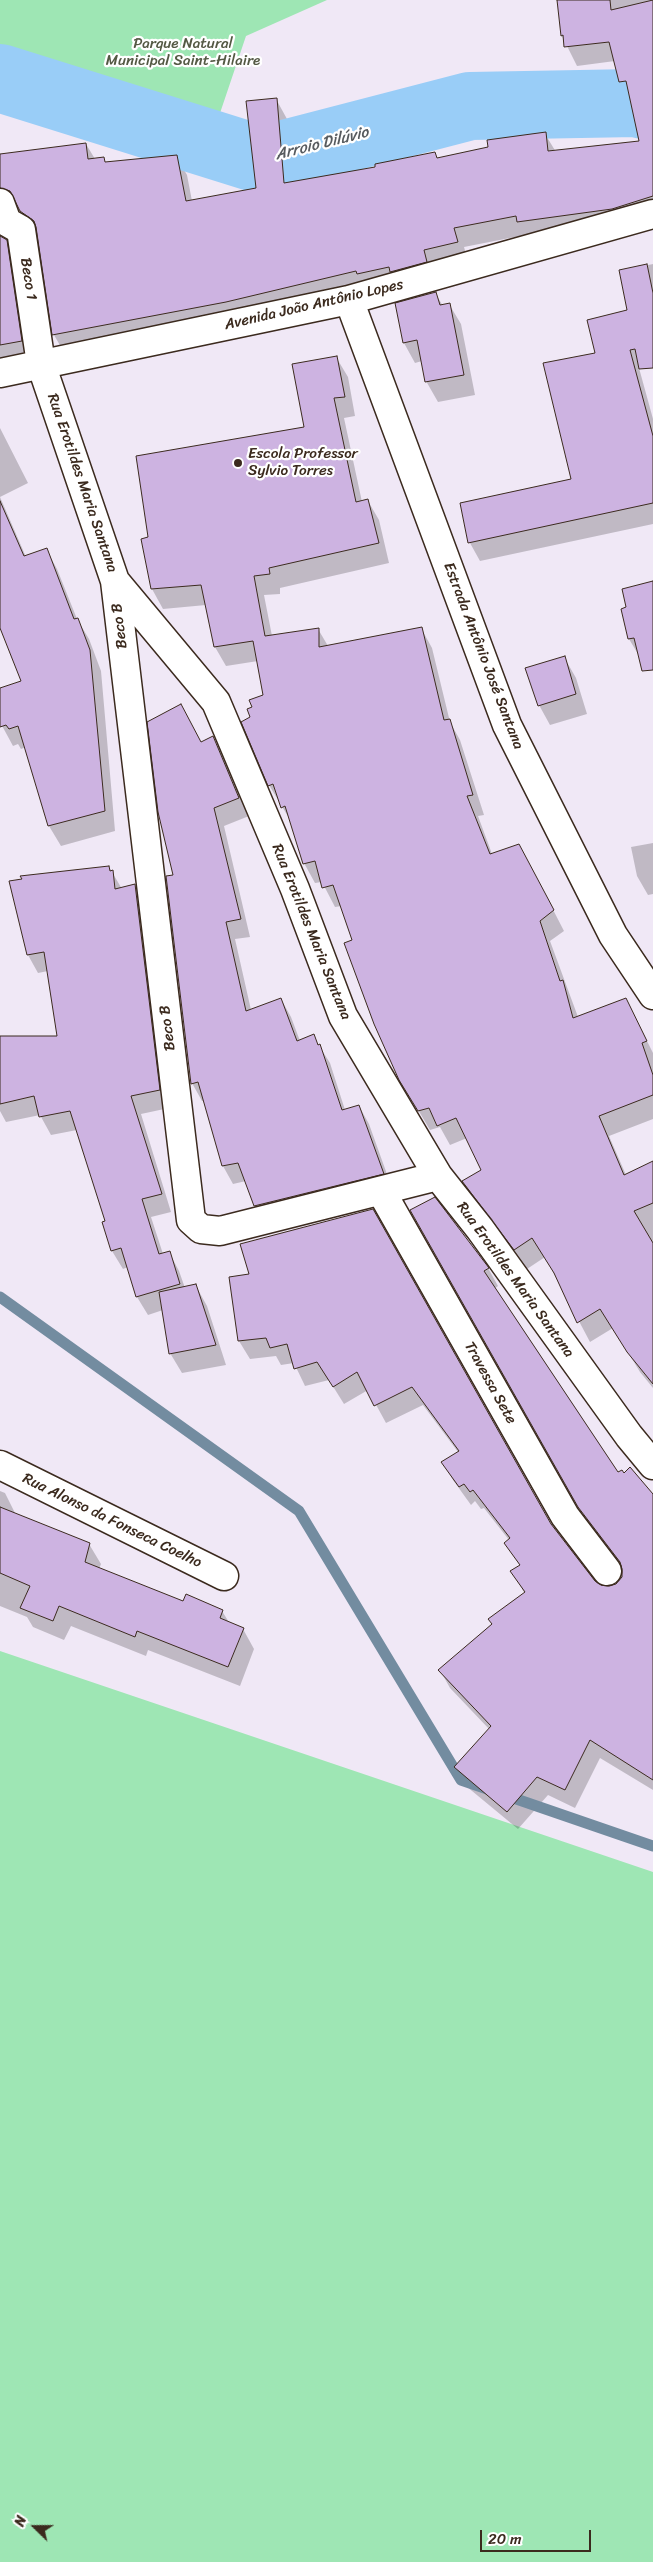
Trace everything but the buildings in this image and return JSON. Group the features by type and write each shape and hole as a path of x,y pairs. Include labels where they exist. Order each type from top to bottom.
{"street":[{"name":"Beco 1","path":"0,203 7,222 21,230 41,364"},
{"name":"Avenida João Antônio Lopes","path":"0,373 349,300 653,214"},
{"name":"Estrada Antônio José Santana","path":"349,300 506,725 613,935 653,995"},
{"name":"Rua Erotildes Maria Santana","path":"41,364 115,581 216,702 295,889 343,1016 438,1176 480,1229 629,1436 653,1465"},
{"name":"Beco B","path":"115,581 191,1220 201,1229 220,1231 438,1176"},
{"name":"Travessa Sete","path":"381,1190 566,1516 607,1571"},
{"name":"Rua Alonso da Fonseca Coelho","path":"0,1465 224,1576"}],"green space":[{"name":"Parque Natural Municipal Saint-Hilaire","path":"0,0 327,0 246,36 218,119 0,54"},
{"path":"0,1651 653,1872 653,2562 0,2562"}],"waterway":[{"name":"Arroio Dilúvio","path":"0,78 262,160 470,106 635,103 653,107"},
{"path":"0,1297 299,1511 461,1780 653,1846"}],"place":[{"name":"Escola Professor Sylvio Torres","path":"238,463"}]}
